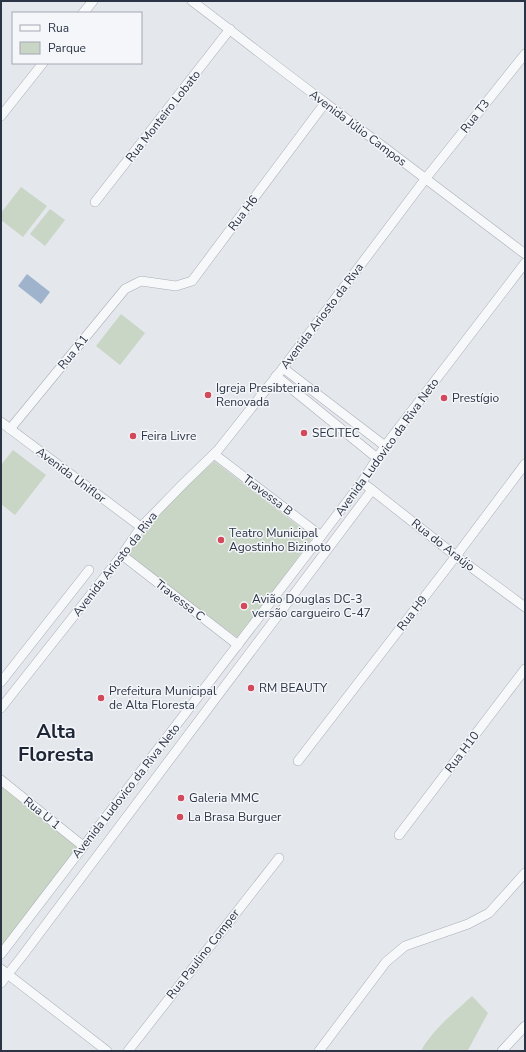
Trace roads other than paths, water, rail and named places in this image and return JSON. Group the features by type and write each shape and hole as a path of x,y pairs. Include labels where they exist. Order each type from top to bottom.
{"street":[{"path":"85,12 93,1"},
{"name":"Avenida Júlio Campos","path":"192,1 525,254"},
{"name":"Rua Monteiro Lobato","path":"95,202 230,29"},
{"name":"Rua T3","path":"426,178 525,54"},
{"path":"1,116 43,64"},
{"name":"Rua H6","path":"141,281 176,286 192,281 325,103"},
{"name":"Avenida Ariosto da Riva","path":"1,708 122,555 141,527 214,454 283,368 426,178"},
{"name":"Avenida Ludovico da Riva Neto","path":"1,954 322,536 362,482 385,446 525,263"},
{"name":"Rua A1","path":"4,425 125,289 141,281"},
{"path":"283,368 385,446"},
{"path":"276,376 377,458"},
{"path":"321,412 328,403"},
{"name":"Avenida Uniflor","path":"4,425 141,527"},
{"name":"Travessa B","path":"214,454 322,536"},
{"name":"Rua H9","path":"298,761 525,464"},
{"name":"Rua do Araújo","path":"362,482 456,556 525,607"},
{"path":"1,983 4,972 372,490"},
{"name":"Travessa C","path":"122,555 238,645"},
{"path":"1,682 89,570"},
{"name":"Rua H10","path":"399,835 525,670"},
{"name":"Rua U 1","path":"1,780 83,846"},
{"name":"Rua Paulino Comper","path":"128,1051 279,858"},
{"path":"319,1051 386,962 405,946 468,924 488,913 525,873"},
{"path":"4,972 107,1051"},
{"path":"502,1051 525,1026"}],"water":[{"path":"27,274 50,292 41,304 18,286"}],"place":[{"name":"Igreja Presibteriana Renovada","path":"208,395"},
{"name":"Prestígio","path":"444,398"},
{"name":"SECITEC","path":"304,433"},
{"name":"Feira Livre","path":"133,436"},
{"name":"Teatro Municipal Agostinho Bizinoto","path":"221,540"},
{"name":"Avião Douglas DC-3 versão cargueiro C-47","path":"244,606"},
{"name":"RM BEAUTY","path":"251,688"},
{"name":"Prefeitura Municipal de Alta Floresta","path":"101,698"},
{"name":"Galeria MMC","path":"181,798"},
{"name":"La Brasa Burguer","path":"180,817"}],"district":[{"name":"Alta Floresta","path":"56,742"}]}
